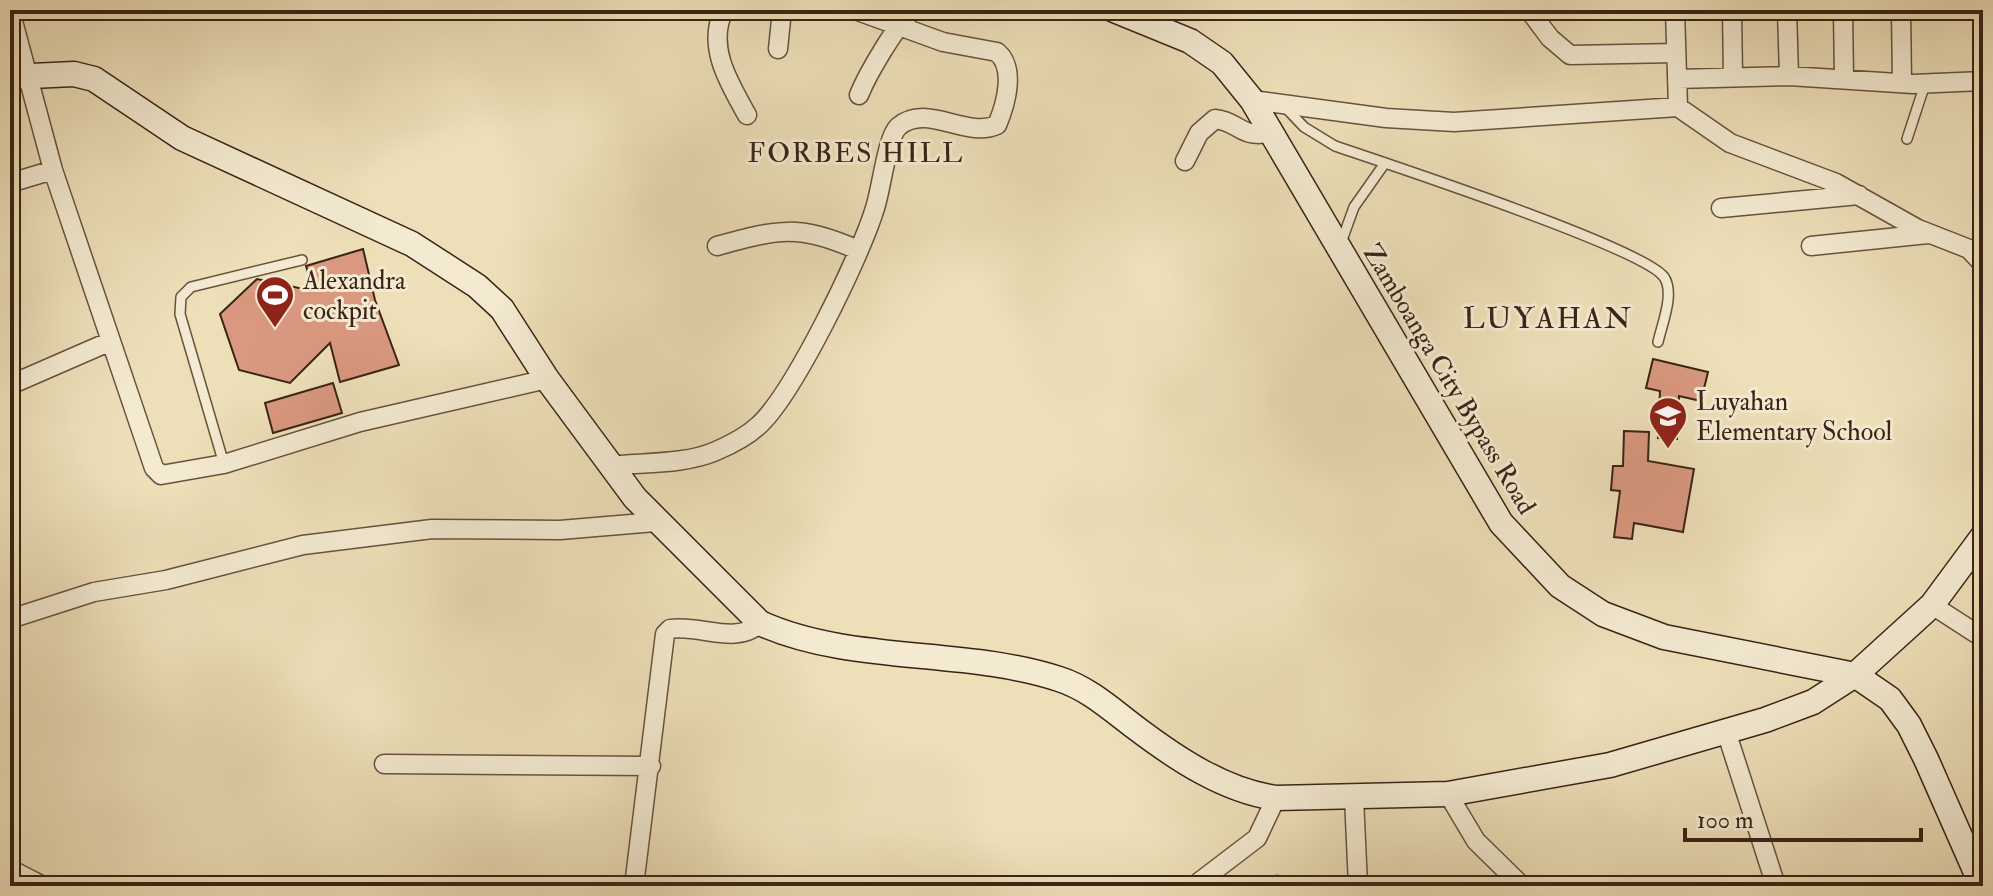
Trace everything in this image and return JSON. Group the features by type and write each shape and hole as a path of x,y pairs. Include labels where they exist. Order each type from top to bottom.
{"street":[{"path":"10,10 19,76 154,468 161,475 177,475 224,464 360,422 547,379"},
{"path":"724,10 718,39 720,61 747,115"},
{"path":"778,49 782,10"},
{"path":"608,466 713,453 759,425 786,389 858,250 879,196 893,132 910,120 926,118 993,127 1000,120 1009,74 1007,61 997,52 943,42 904,16 855,10"},
{"name":"Zamboanga City Bypass Road","path":"1114,10 1190,41 1222,63 1252,100 1268,133 1501,523 1560,586 1603,614 1664,637 1855,675 1890,699 1909,725 1982,886"},
{"path":"1529,10 1550,38 1570,55 1676,53"},
{"path":"1675,10 1678,107"},
{"path":"1732,10 1733,77"},
{"path":"1787,10 1789,76"},
{"path":"1843,10 1844,79"},
{"path":"1901,10 1902,83"},
{"path":"859,95 868,73 904,16"},
{"path":"19,76 74,74 94,79 182,138 412,244 477,286 502,309 608,466 655,522 760,623 783,634 890,653 1017,666 1063,680 1095,696 1155,742 1236,790 1276,798 1448,794 1610,765 1813,702 1855,675 1932,605 1983,536"},
{"path":"1677,79 1789,76 1925,84 1983,81"},
{"path":"1252,100 1454,122 1678,107 1730,143 1811,171 1930,234 1976,248 1983,264"},
{"path":"1185,161 1199,133 1215,119 1224,120 1243,134 1268,133"},
{"path":"10,183 53,170"},
{"path":"1721,208 1859,195"},
{"path":"717,246 773,232 793,231 819,233 858,250"},
{"path":"1811,246 1930,234"},
{"path":"10,385 111,341"},
{"path":"10,619 94,592 166,580 303,545 432,529 560,530 655,522"},
{"path":"1932,605 1983,638"},
{"path":"634,886 668,631 698,629 739,635 750,633 760,623"},
{"path":"1726,731 1776,886"},
{"path":"384,764 651,766"},
{"path":"1448,794 1476,841 1505,878 1522,886"},
{"path":"1354,797 1358,886"},
{"path":"1194,886 1257,838 1276,798"},
{"path":"10,869 43,886"}],"lane":[{"path":"1907,139 1925,84"},
{"path":"1284,105 1304,127 1335,146 1651,265 1665,279 1668,293 1658,342"},
{"path":"1338,250 1354,207 1385,163"},
{"path":"224,464 180,314 181,297 191,287 302,260"}],"building":[{"path":"363,249 375,300 399,365 340,382 330,343 290,383 239,370 220,314 257,279 313,291 306,266"},
{"path":"1653,359 1708,372 1701,401 1679,396 1677,439 1658,438 1660,391 1646,388"},
{"path":"333,383 342,413 273,433 265,403"},
{"path":"1624,431 1649,432 1648,461 1694,469 1683,532 1634,523 1632,539 1614,537 1620,491 1611,490 1613,466 1623,466"}],"place":[{"name":"Alexandra cockpit","path":"275,329"},
{"name":"Luyahan Elementary School","path":"1668,450"}],"district":[{"name":"FORBES HILL","path":"856,152"},
{"name":"LUYAHAN","path":"1548,318"}]}
